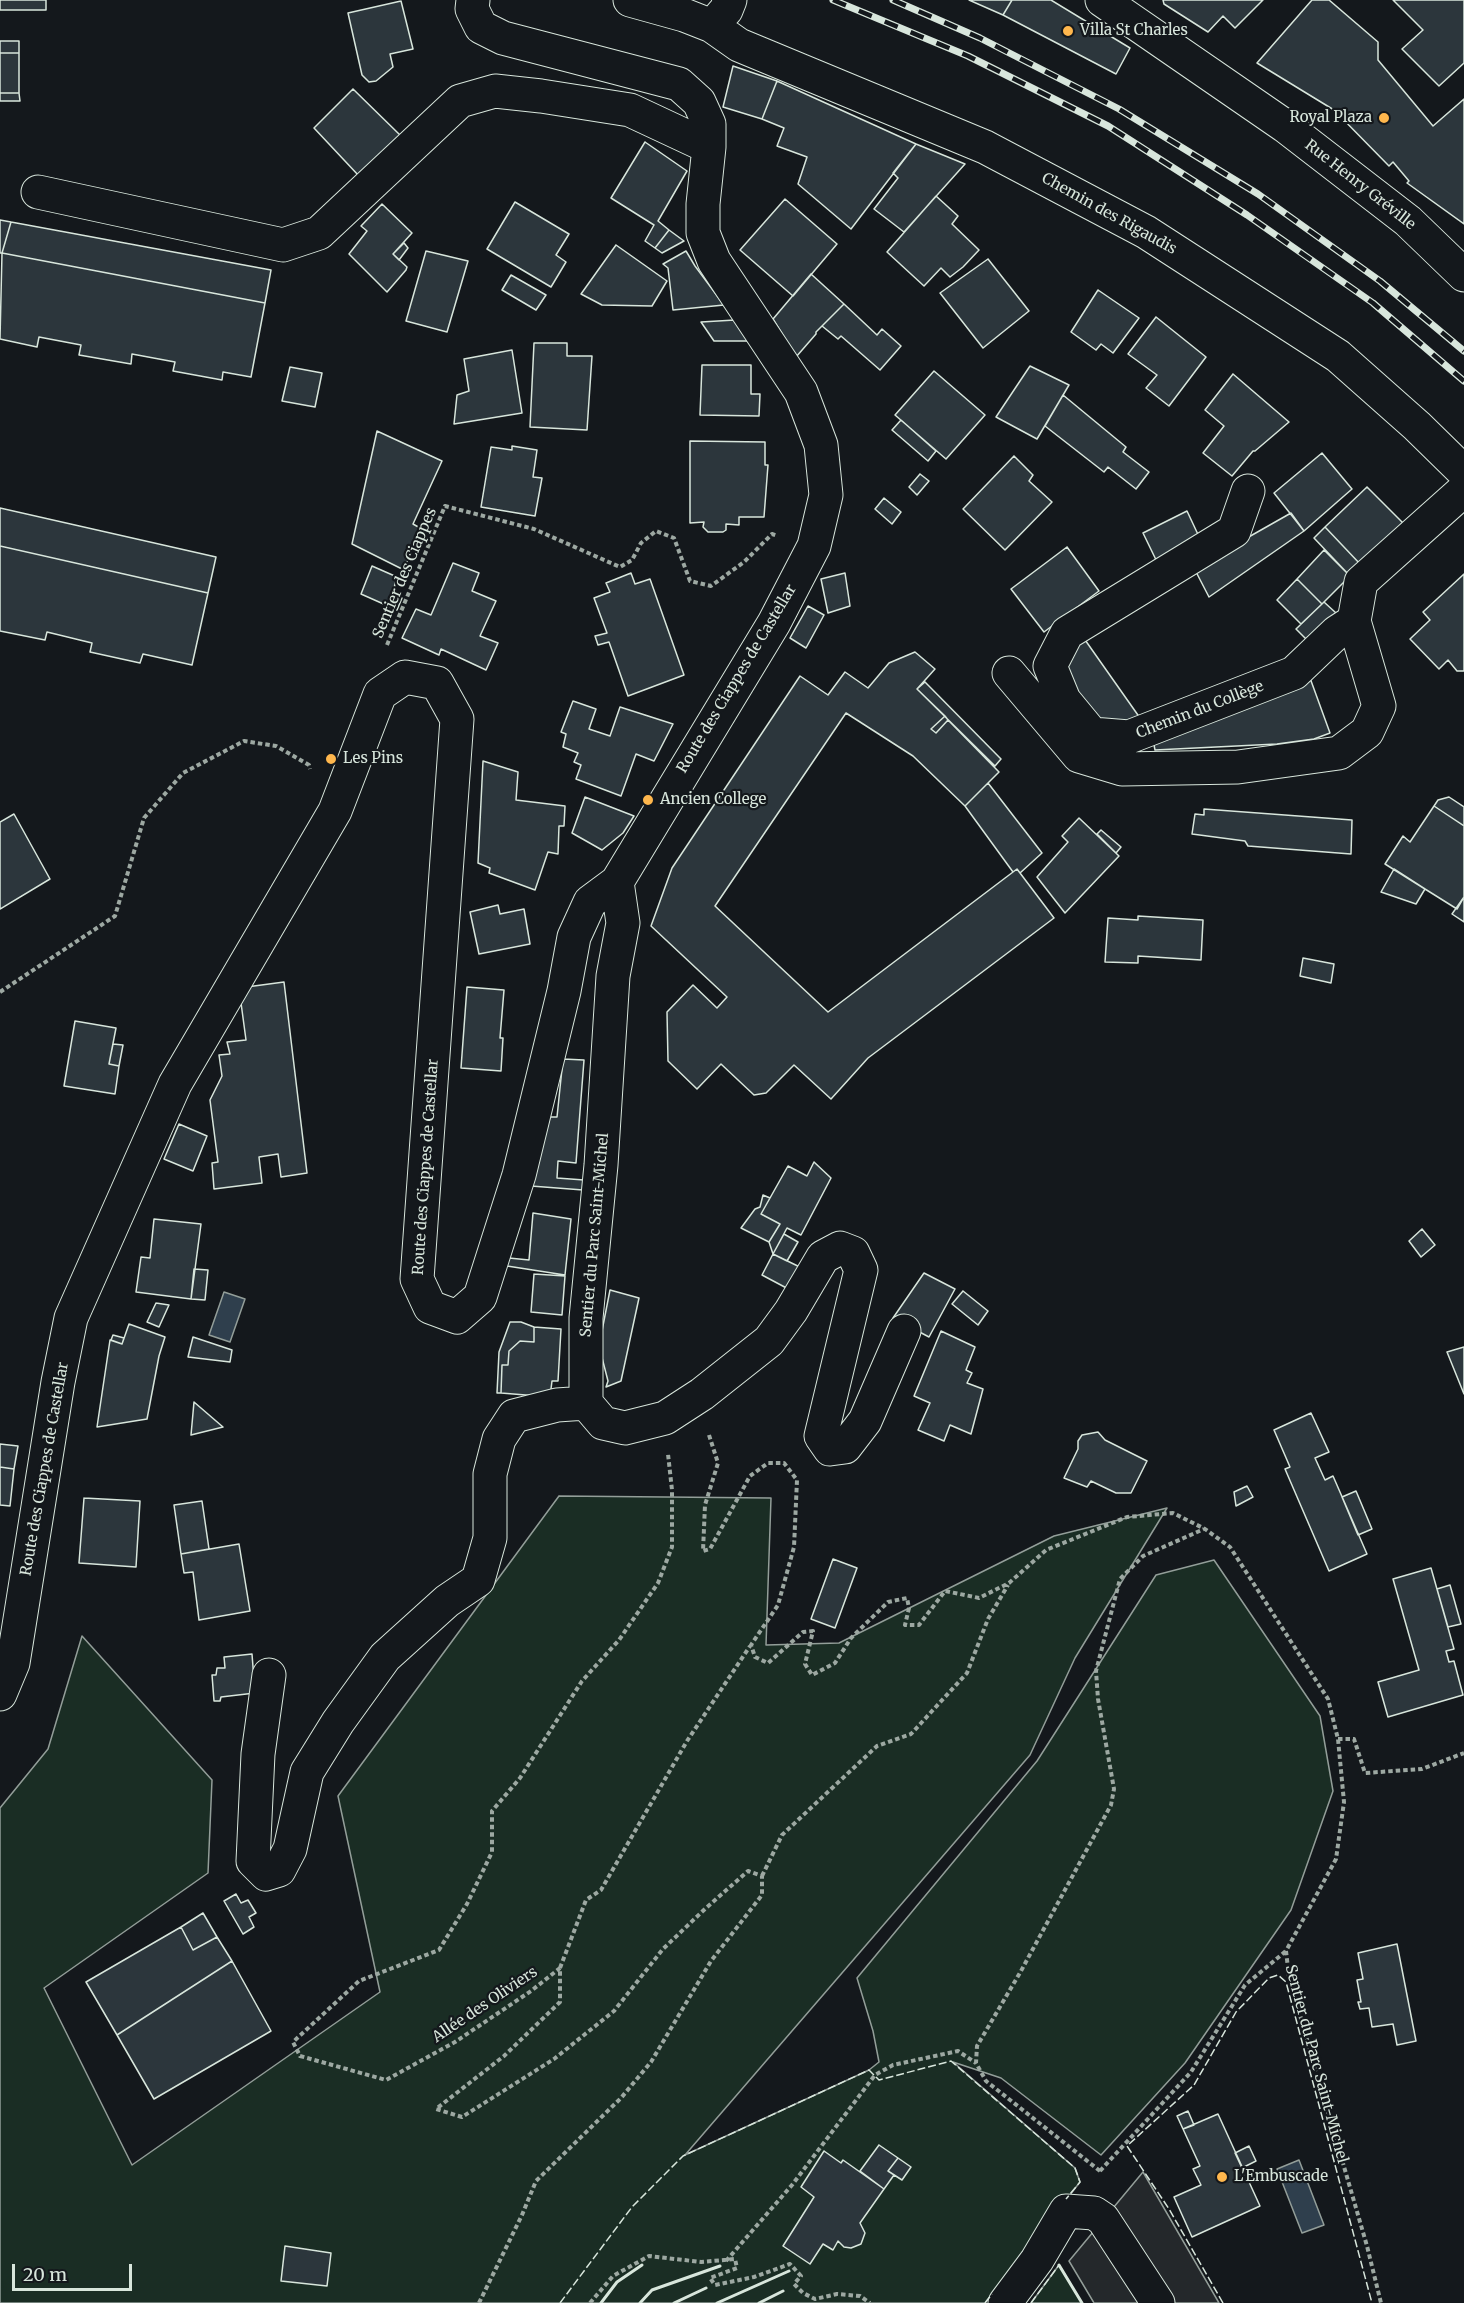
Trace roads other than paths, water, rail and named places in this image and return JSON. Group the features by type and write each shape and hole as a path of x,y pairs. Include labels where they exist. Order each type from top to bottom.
{"street":[{"name":"Route des Ciappes de Castellar","path":"0,1694 13,1663 58,1382 71,1318 174,1084 335,811 352,772 380,694 405,676 437,683 457,719 417,1279 430,1307 457,1317 480,1297 519,1175 564,991 573,937 590,902 617,882 774,623 814,546 826,495 821,445 801,392 714,261 703,233 703,204 709,147 708,124 699,102 678,84 503,38 481,27 472,9 473,0"},
{"path":"630,0 684,15 722,12"},
{"name":"Rue Henry Gréville","path":"1108,2 1285,126 1407,221 1464,274"},
{"name":"Chemin des Rigaudis","path":"722,12 739,45 985,147 1146,232 1338,356 1417,426 1464,472"},
{"path":"39,192 283,245 320,233 460,102 495,91 630,110 709,147"},
{"path":"1009,673 1079,756 1122,769 1238,767 1339,753 1367,732 1379,706 1354,621 1361,582 1464,490"},
{"name":"Chemin du Collège","path":"1248,491 1234,531 1067,633 1050,666 1064,700 1092,734 1129,737 1294,673 1337,632 1354,621"},
{"name":"Sentier du Parc Saint-Michel","path":"586,1403 585,1318 601,1165 613,976 623,923 617,882"},
{"path":"269,1675 258,1754 253,1861 266,1874 279,1870 290,1849 307,1772 338,1722 386,1657 447,1601 478,1580 490,1538 490,1474 499,1439 514,1416 557,1405 586,1403 603,1423 625,1428 665,1418 702,1394 769,1341 791,1311 823,1257 840,1248 853,1253 861,1269 821,1436 830,1449 845,1447 865,1421 904,1331"},
{"path":"1005,2303 1037,2260 1066,2211 1094,2212 1103,2219 1158,2303"}],"water":[{"path":"224,1292 245,1299 230,1342 209,1335"},
{"path":"1299,2160 1324,2225 1302,2233 1277,2169"}],"railway":[{"path":"833,0 968,56 1108,126 1247,215 1373,303 1464,381"},
{"path":"893,0 980,38 1119,109 1258,194 1380,281 1464,351"}],"place":[{"name":"Villa St Charles","path":"1068,31"},
{"name":"Royal Plaza","path":"1384,118"},
{"name":"Les Pins","path":"331,759"},
{"name":"Ancien College","path":"648,800"},
{"name":"L'Embuscade","path":"1222,2177"}]}
